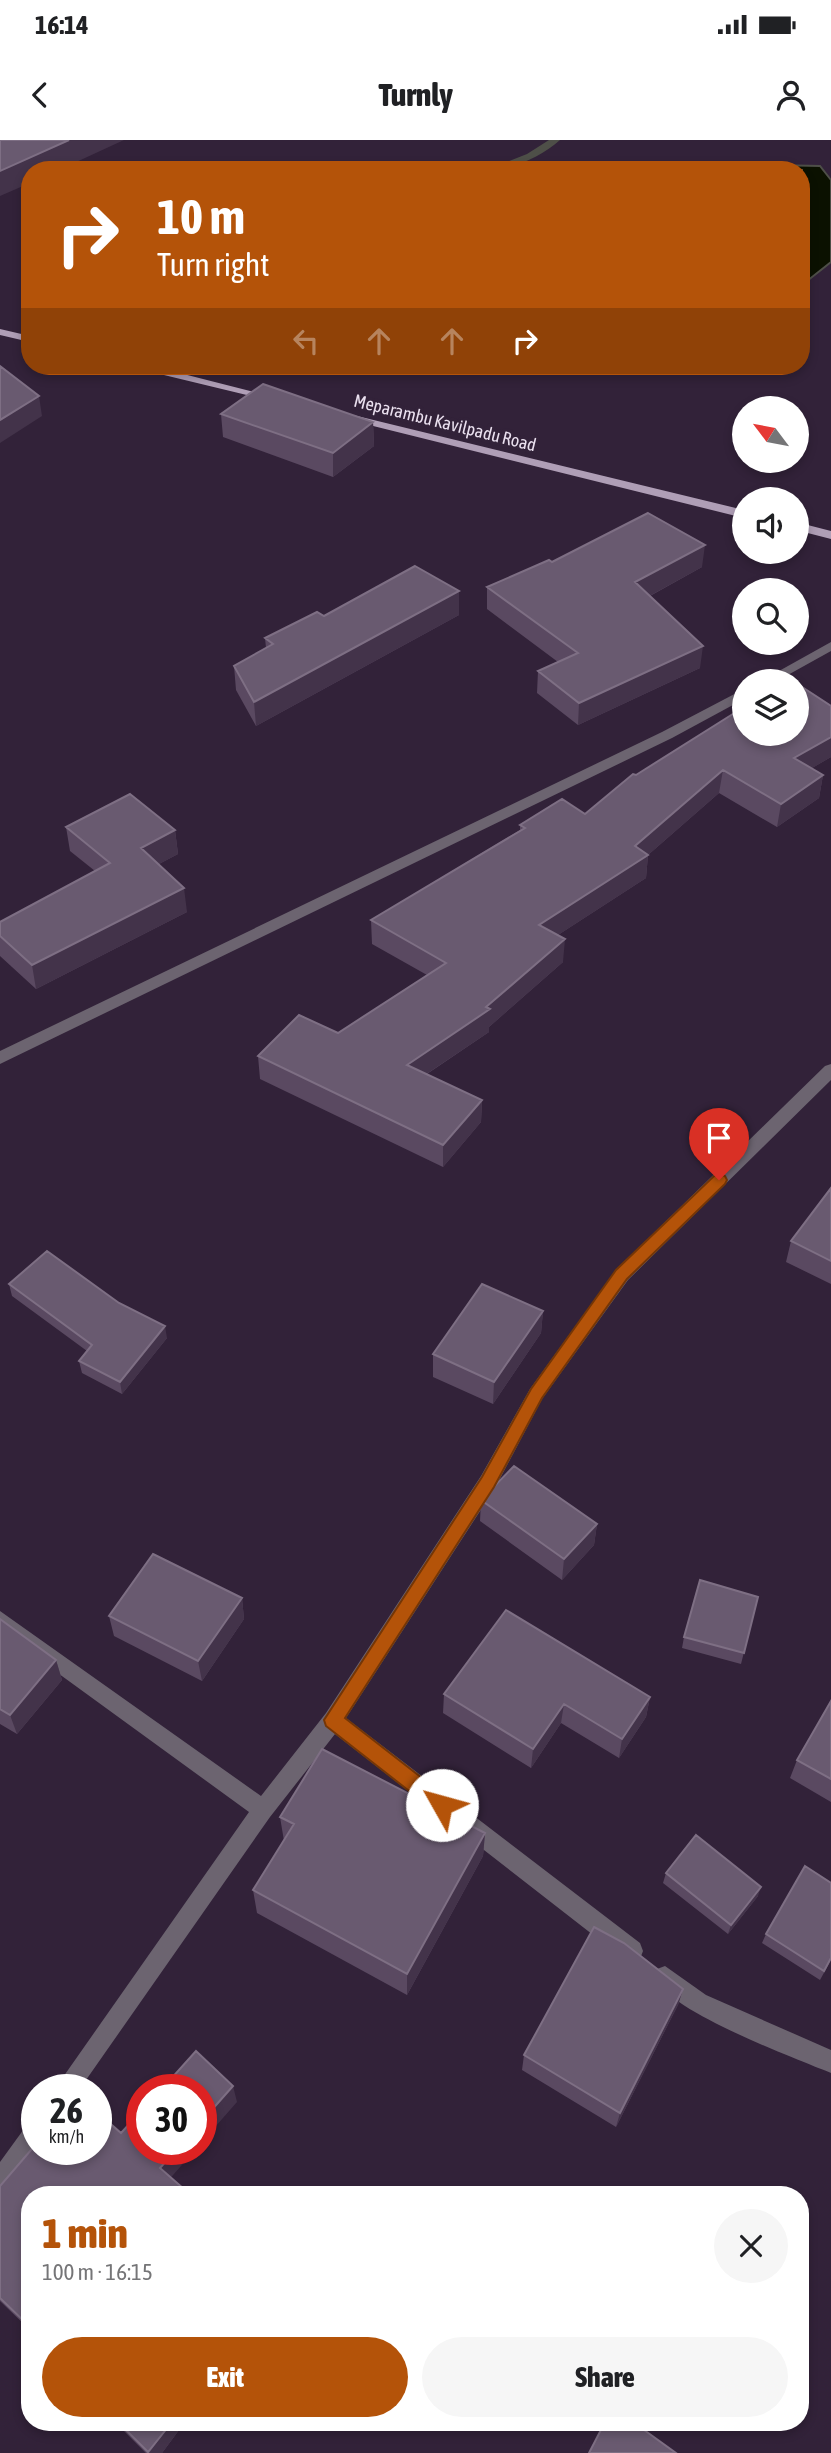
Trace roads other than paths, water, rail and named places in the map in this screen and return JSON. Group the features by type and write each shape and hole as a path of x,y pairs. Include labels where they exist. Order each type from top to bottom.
{"main road":[{"path":"0,332 21,337"},
{"path":"176,375 287,402"},
{"name":"Meparambu Kavilpadu Road","path":"340,415 732,511"},
{"path":"809,529 831,535"}],"street":[{"path":"789,669 831,646"},
{"path":"0,1058 667,735 732,700"},
{"path":"76,2074 263,1810 333,1720 488,1482 536,1394 622,1275 831,1070"},
{"path":"0,1620 263,1810"},
{"path":"333,1720 698,2003 831,2062"},
{"path":"0,2182 21,2152"}],"waterway":[{"path":"516,161 530,156 555,140"}]}
